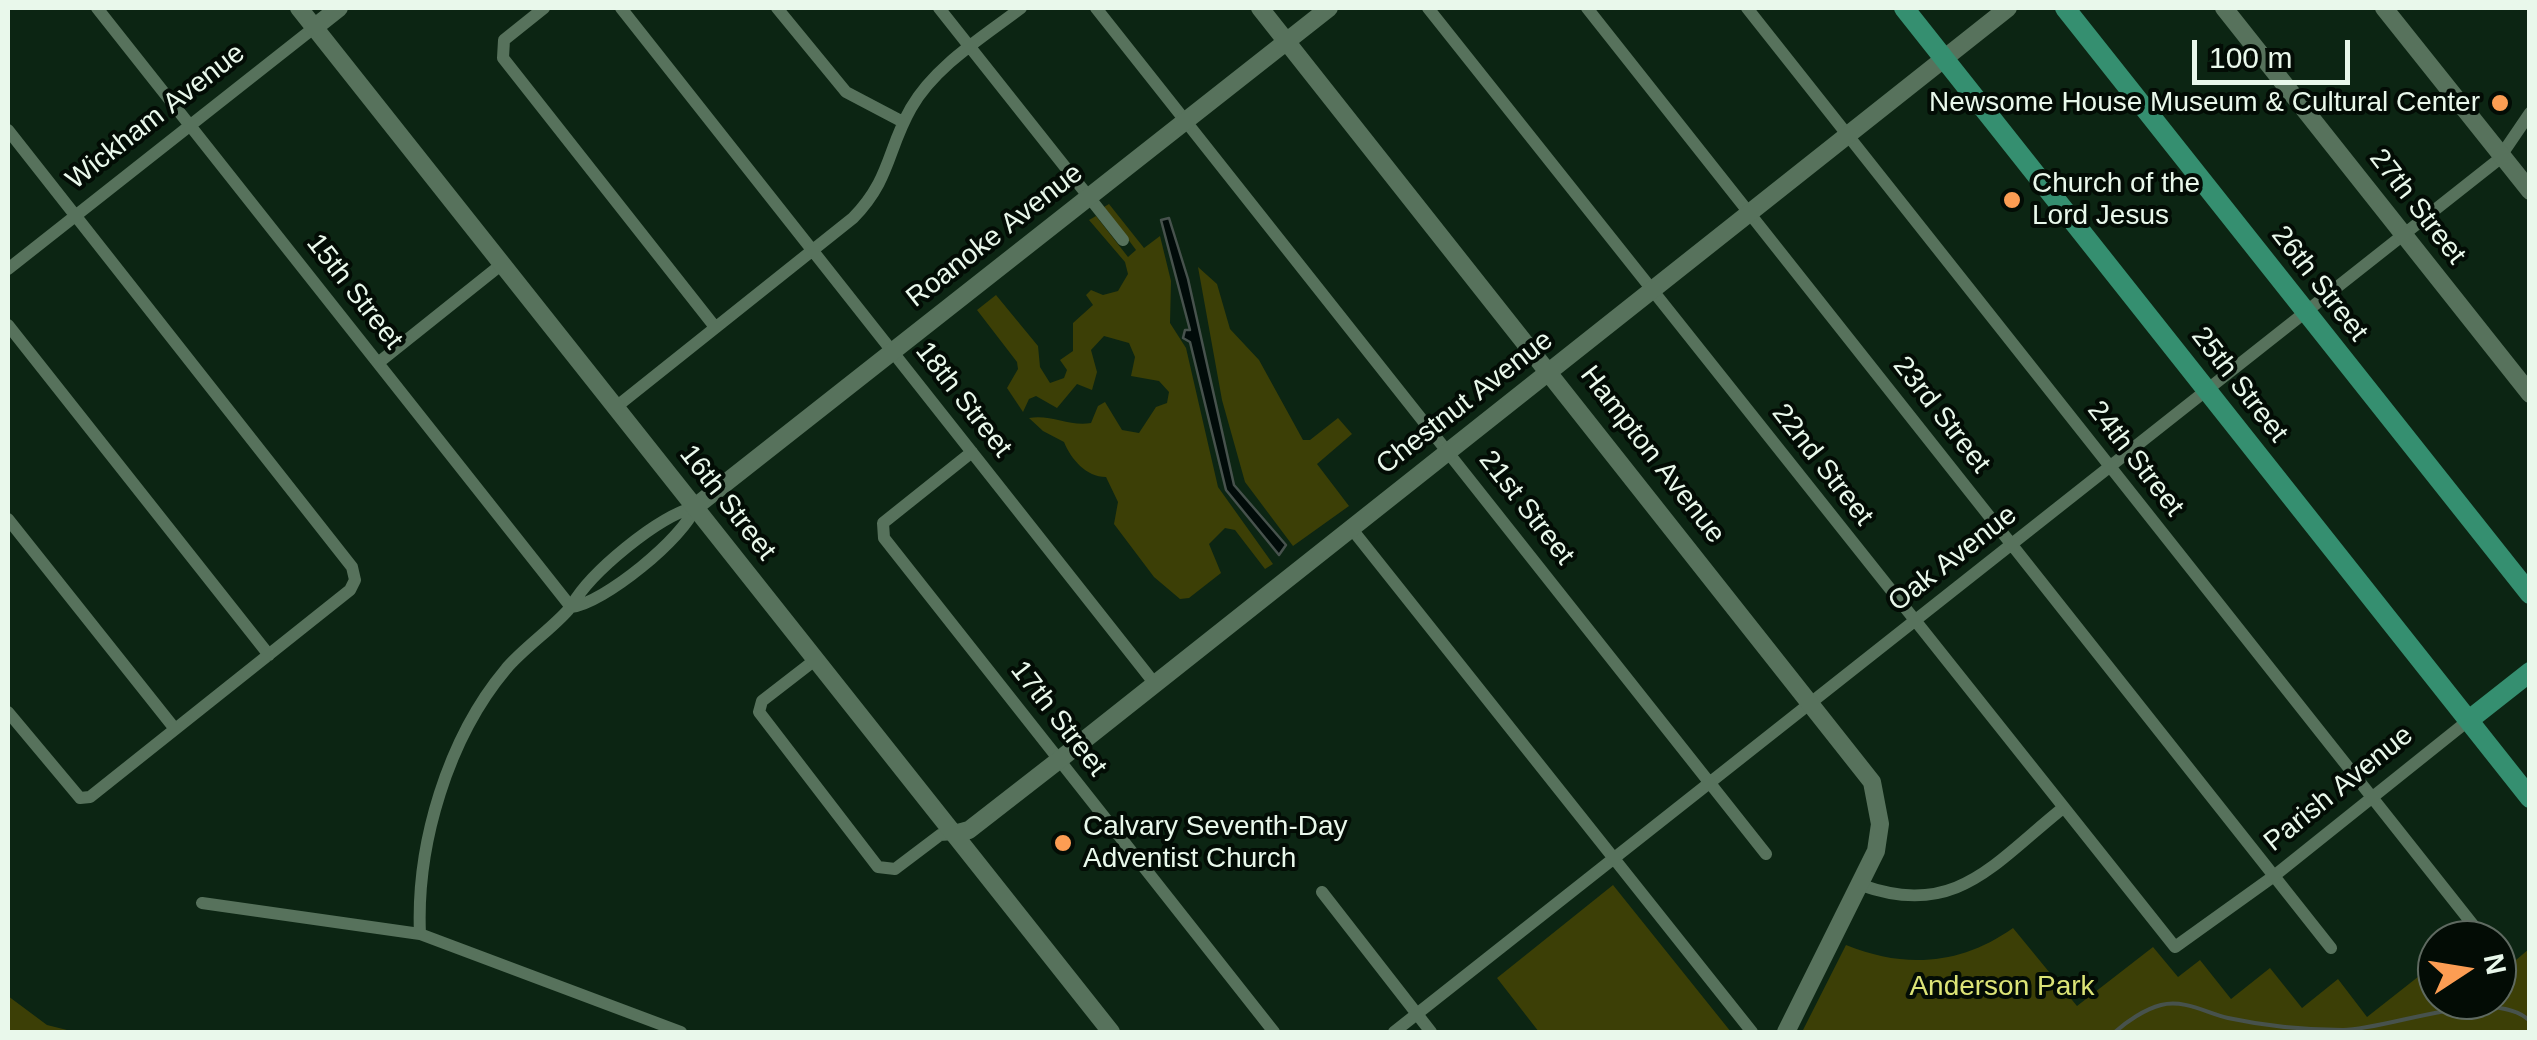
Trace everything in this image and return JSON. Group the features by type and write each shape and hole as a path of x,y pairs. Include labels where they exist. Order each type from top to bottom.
{"main road":[{"name":"25th Street","path":"1904,8 2530,798"},
{"name":"26th Street","path":"2065,8 2530,594"},
{"name":"Parish Avenue","path":"2469,720 2530,672"}],"street":[{"name":"15th Street","path":"97,8 571,607"},
{"name":"16th Street","path":"299,8 1111,1032"},
{"name":"Wickham Avenue","path":"8,269 339,8"},
{"path":"544,8 504,40 502,58 715,326"},
{"name":"18th Street","path":"621,8 1154,684"},
{"path":"777,8 846,92 904,122"},
{"path":"939,8 1123,240"},
{"path":"616,407 852,218 876,192 892,162 904,122 922,90 1021,8"},
{"name":"21st Street","path":"1096,8 1766,854"},
{"name":"Hampton Avenue","path":"1260,8 1864,767 1876,797 1878,840 1786,1032"},
{"name":"Roanoke Avenue","path":"420,934 420,908 437,804 458,742 502,673 530,641 571,607 588,580 671,516 695,508 1328,8"},
{"name":"22nd Street","path":"1428,8 2170,944 2180,946"},
{"name":"23rd Street","path":"1587,8 2331,948"},
{"name":"24th Street","path":"1747,8 2469,920"},
{"name":"Chestnut Avenue","path":"954,834 969,830 1059,760 2008,8"},
{"name":"27th Street","path":"2224,8 2530,394"},
{"path":"2384,8 2530,191"},
{"name":"Oak Avenue","path":"1394,1032 2502,156 2530,112"},
{"path":"8,130 361,581 90,797 79,801 8,712"},
{"path":"378,363 502,264"},
{"path":"8,325 269,655"},
{"name":"17th Street","path":"972,452 878,530 1274,1032"},
{"name":"Roanoke Avenue","path":"571,607 596,599 684,531 695,508"},
{"path":"8,518 174,729"},
{"path":"1351,528 1752,1032"},
{"path":"816,660 762,701 759,712 878,867 894,869 940,835 954,834"},
{"name":"Parish Avenue","path":"2180,946 2469,720"},
{"path":"1860,884 1907,898 1950,892 1972,880 2063,808"},
{"path":"1322,892 1431,1032"},
{"path":"202,903 420,934 681,1032"}],"green space":[{"path":"1109,204 1144,248 1160,236 1171,281 1170,323 1186,348 1218,487 1273,564 1265,569 1235,530 1225,528 1209,544 1221,573 1189,598 1180,599 1154,577 1114,524 1118,502 1106,477 1086,470 1075,461 1064,442 1029,418 1091,423 1098,406 1105,402 1122,430 1139,433 1156,407 1167,403 1169,392 1159,381 1131,376 1135,357 1129,343 1104,336 1091,350 1097,372 1092,390 1077,384 1057,408 1036,396 1029,399 1023,412 1007,388 1018,369 1017,362 977,310 996,295 1038,346 1040,367 1050,383 1064,378 1067,370 1060,360 1073,351 1073,323 1093,305 1086,295 1091,290 1103,295 1118,291 1128,274 1125,262 1089,220 1096,216 1128,257 1136,250 1104,207"},
{"path":"1198,267 1217,284 1230,329 1259,360 1303,440 1310,440 1338,418 1352,434 1317,464 1349,506 1293,546 1245,482 1222,400"},
{"path":"1613,885 1731,1032 1539,1032 1497,978"},
{"name":"Anderson Park","path":"2013,928 2077,1006 2153,947 2178,977 2200,960 2231,999 2270,968 2302,1008 2338,979 2367,1017 2417,978 2417,1020 2517,1020 2517,959 2529,949 2529,1032 1802,1032 1846,945 1911,960 1953,956"},
{"path":"8,996 47,1025 75,1032 8,1032"}],"shaded area":[{"path":"1169,218 1188,279 1234,485 1286,545 1279,555 1226,490 1190,342 1183,338 1185,330 1190,330 1161,220"}],"waterway":[{"path":"2115,1032 2142,1013 2170,1004 2242,1021 2314,1029 2364,1028 2441,1012 2492,1007 2513,1011 2530,1021"}],"place":[{"name":"Newsome House Museum & Cultural Center","path":"2500,103"},
{"name":"Church of the Lord Jesus","path":"2012,200"},
{"name":"Calvary Seventh-Day Adventist Church","path":"1063,843"}]}
